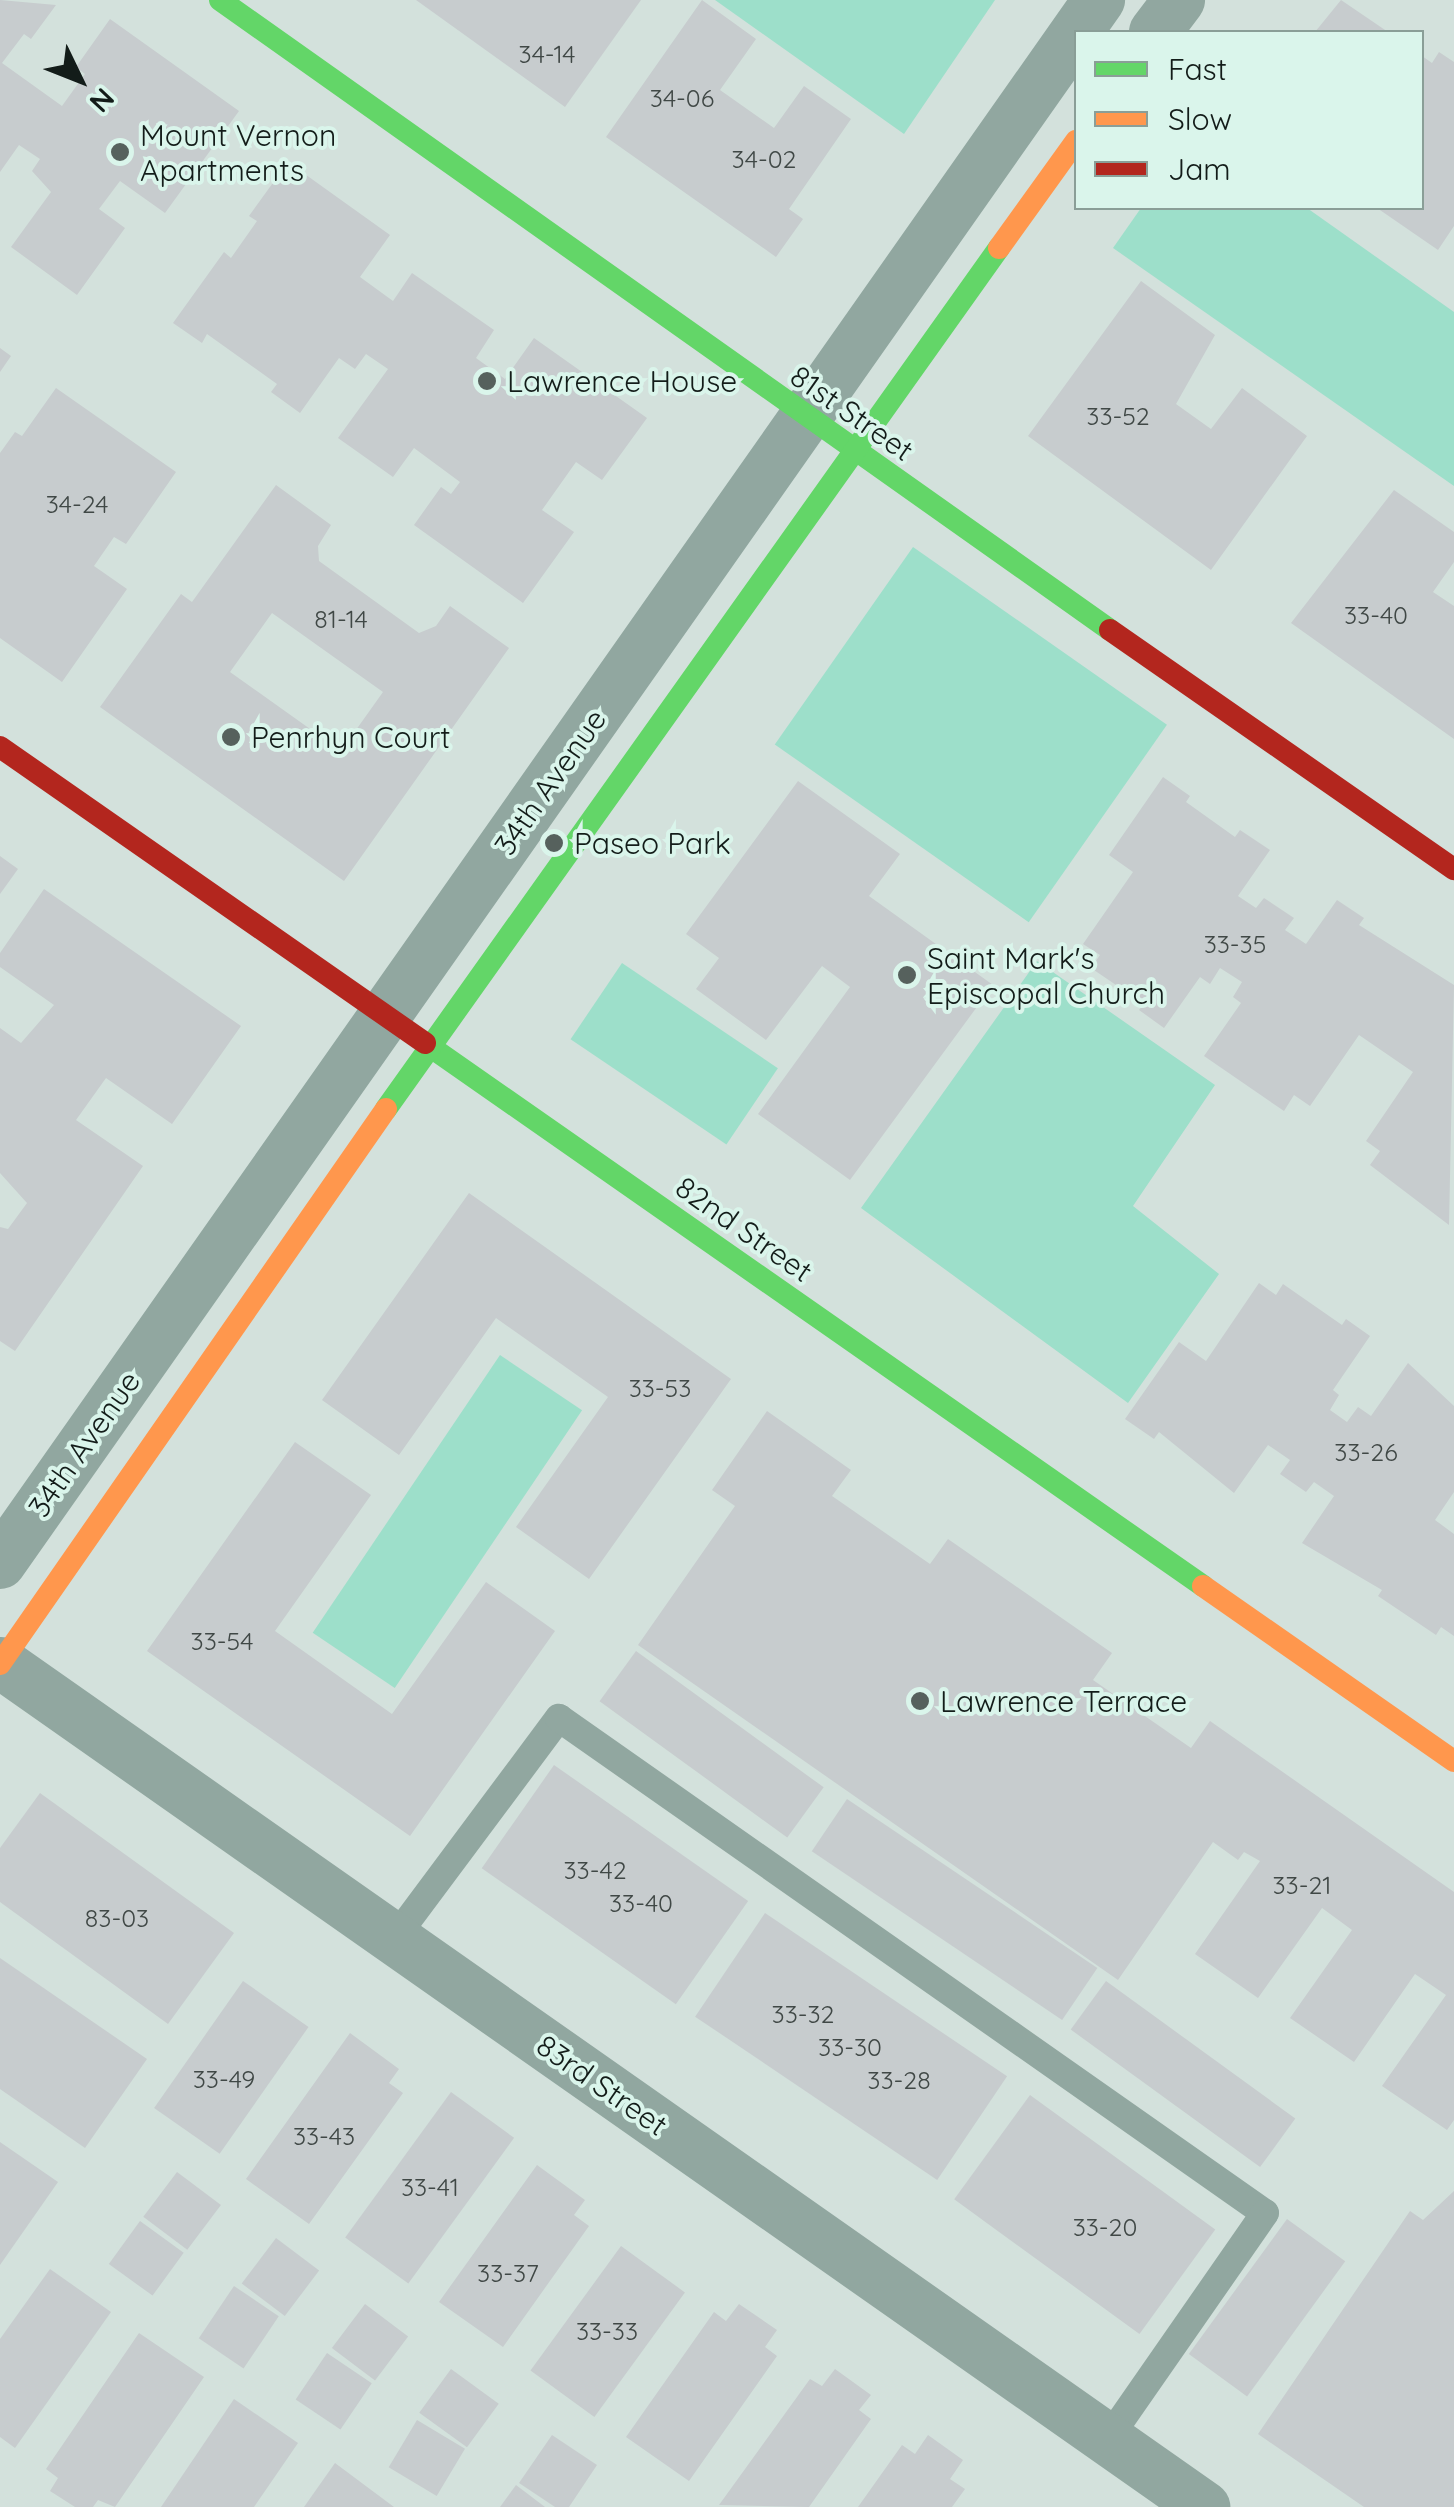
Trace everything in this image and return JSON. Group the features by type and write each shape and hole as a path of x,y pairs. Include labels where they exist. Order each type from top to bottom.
{"street":[{"name":"81st Street","path":"220,0 806,418 1454,868"},
{"name":"34th Avenue","path":"1078,30 1099,0"},
{"path":"1156,30 1179,0"},
{"name":"34th Avenue","path":"0,1563 1074,36"},
{"name":"34th Avenue","path":"0,1664 430,1047 1074,143"},
{"name":"82nd Street","path":"0,747 1454,1761"},
{"name":"83rd Street","path":"0,1664 1204,2507"}],"lane":[{"path":"394,1939 559,1718 1265,2213 1108,2439"}],"green space":[{"path":"715,0 995,0 904,134"},
{"path":"1140,210 1310,210 1454,312 1454,486 1113,248"},
{"path":"913,547 1167,725 1029,922 775,744"},
{"path":"1037,961 1215,1085 1133,1206 1219,1274 1128,1403 861,1208"},
{"path":"622,963 778,1068 726,1144 571,1039"},
{"path":"500,1355 582,1410 395,1688 313,1633"}],"building":[{"name":"Mount Vernon Apartments","path":"0,0 56,5 31,39 24,34 2,63 62,106 85,74 76,67 110,19 239,111 165,213 120,181 99,209 125,228 77,295 11,247 51,192 32,171 40,159 19,145 0,172"},
{"path":"416,0 641,0 565,107"},
{"path":"702,0 756,39 720,90 774,128 804,86 851,119 789,209 803,219 776,257 606,137"},
{"path":"1341,0 1385,30 1317,30"},
{"path":"1439,52 1454,62 1454,226 1438,250 1380,210 1424,210 1424,57 1432,63"},
{"name":"Lawrence House","path":"288,162 390,235 360,277 393,301 412,273 494,330 476,358 505,379 534,338 647,418 602,480 576,462 542,510 574,532 523,603 414,525 441,487 451,494 460,482 414,448 393,477 338,438 388,369 366,354 355,369 339,358 300,413 271,392 277,384 207,334 202,343 173,323 224,252 231,258 257,221 249,216"},
{"path":"1141,281 1215,335 1176,404 1211,429 1242,388 1307,436 1211,570 1028,436"},
{"path":"0,348 11,356 0,372"},
{"path":"56,388 176,472 126,544 114,537 94,566 127,589 62,682 0,638 0,453 15,432 22,436"},
{"path":"276,485 331,525 318,546 319,561 419,633 436,626 450,606 509,648 344,881 100,707 181,594 192,602","holes":["272,613 383,692 341,751 230,672"]},
{"path":"1394,490 1454,532 1454,562 1433,592 1454,606 1454,739 1291,623"},
{"path":"1163,777 1190,796 1186,802 1235,837 1240,830 1270,850 1238,896 1256,908 1264,898 1294,918 1285,930 1306,944 1337,900 1364,918 1359,925 1454,985 1449,1225 1370,1165 1380,1151 1366,1141 1413,1072 1359,1035 1310,1106 1294,1095 1284,1111 1204,1056 1241,1003 1233,997 1242,982 1220,968 1210,984 1200,977 1164,1028 1139,1010 1144,1004 1091,968 1100,955 1083,944 1133,872 1109,855"},
{"name":"Saint Mark's Episcopal Church","path":"798,781 900,854 869,896 993,985 850,1180 758,1114 850,987 822,966 766,1040 696,989 719,958 686,934"},
{"path":"0,856 18,869 0,894"},
{"path":"44,889 241,1026 172,1124 106,1078 76,1120 143,1166 15,1351 0,1341 0,1227 8,1229 27,1203 0,1173 0,1028 21,1043 54,1005 0,967 0,953"},
{"path":"469,1193 731,1379 589,1579 516,1527 608,1397 496,1318 399,1455 322,1400"},
{"path":"1259,1283 1276,1295 1283,1284 1342,1325 1346,1319 1370,1336 1333,1390 1339,1395 1330,1410 1347,1422 1358,1407 1371,1416 1408,1363 1454,1406 1454,1492 1435,1520 1454,1534 1454,1636 1441,1627 1436,1635 1378,1596 1382,1590 1302,1543 1334,1496 1314,1482 1306,1492 1280,1474 1290,1460 1268,1445 1234,1493 1159,1432 1154,1439 1125,1419 1179,1342 1206,1361"},
{"name":"Lawrence Terrace","path":"767,1411 851,1470 832,1496 930,1564 948,1539 1112,1653 1093,1680 1191,1748 1210,1721 1454,1892 1454,2120 1447,2130 1382,2086 1446,1995 1415,1974 1354,2062 1290,2018 1352,1930 1322,1908 1258,1998 1195,1954 1260,1861 1244,1852 1238,1860 1213,1842 1118,1980 638,1645 735,1506 712,1490"},
{"path":"295,1442 371,1495 275,1631 392,1714 486,1582 555,1631 410,1836 147,1651"},
{"path":"636,1651 824,1787 787,1838 600,1701"},
{"path":"554,1765 748,1901 676,2004 482,1868"},
{"path":"40,1793 234,1933 168,2024 0,1902 0,1848"},
{"path":"847,1799 1097,1968 1062,2020 812,1851"},
{"path":"765,1913 1007,2076 937,2180 695,2017"},
{"path":"0,1958 147,2059 85,2148 0,2089"},
{"path":"243,1981 309,2027 220,2154 154,2108"},
{"path":"1106,1981 1295,2119 1260,2167 1071,2030"},
{"path":"350,2033 399,2069 389,2083 403,2093 309,2224 246,2179"},
{"path":"451,2092 514,2138 408,2283 345,2238"},
{"path":"1030,2095 1215,2230 1139,2334 954,2199"},
{"path":"0,2142 58,2182 0,2265"},
{"path":"537,2165 585,2200 574,2215 589,2226 503,2347 439,2302"},
{"path":"177,2172 221,2205 187,2250 143,2217"},
{"path":"1454,2191 1454,2507 1364,2507 1258,2434 1410,2211 1423,2220"},
{"path":"1287,2219 1345,2261 1247,2396 1189,2354"},
{"path":"140,2221 184,2253 153,2296 109,2264"},
{"path":"276,2238 319,2270 285,2316 242,2284"},
{"path":"621,2246 685,2292 594,2417 530,2371"},
{"path":"50,2269 111,2312 15,2448 0,2437 0,2339"},
{"path":"234,2286 279,2316 244,2368 199,2338"},
{"path":"365,2304 408,2336 375,2380 332,2348"},
{"path":"739,2304 777,2330 765,2347 777,2356 689,2481 626,2437 714,2312 726,2321"},
{"path":"139,2333 204,2377 115,2507 98,2500 93,2507 75,2507 50,2491 58,2478 46,2469"},
{"path":"327,2353 372,2383 340,2430 296,2399"},
{"path":"451,2369 499,2404 467,2447 419,2413"},
{"path":"835,2369 871,2395 859,2410 871,2419 809,2507 719,2505 810,2379 822,2386"},
{"path":"234,2399 298,2443 254,2507 161,2507"},
{"path":"417,2420 465,2449 437,2496 389,2467"},
{"path":"552,2435 597,2465 569,2507 555,2507 519,2483"},
{"path":"928,2435 963,2460 950,2479 965,2489 952,2507 858,2507 902,2445 915,2454"},
{"path":"335,2463 394,2507 304,2507"},
{"path":"516,2485 545,2507 500,2507"}],"traffic: fast":[{"path":"220,0 1110,630"},
{"path":"386,1109 999,248"},
{"path":"425,1043 1203,1586"}],"traffic: slow":[{"path":"999,248 1074,144"},
{"path":"0,1664 386,1109"},
{"path":"1203,1586 1454,1761"}],"traffic: jam":[{"path":"1110,630 1454,869"},
{"path":"0,747 425,1043"}],"place":[{"name":"Mount Vernon Apartments","path":"120,152"},
{"name":"Lawrence House","path":"487,381"},
{"name":"Penrhyn Court","path":"231,737"},
{"name":"Paseo Park","path":"554,843"},
{"name":"Saint Mark's Episcopal Church","path":"907,975"},
{"name":"Lawrence Terrace","path":"920,1701"}]}
